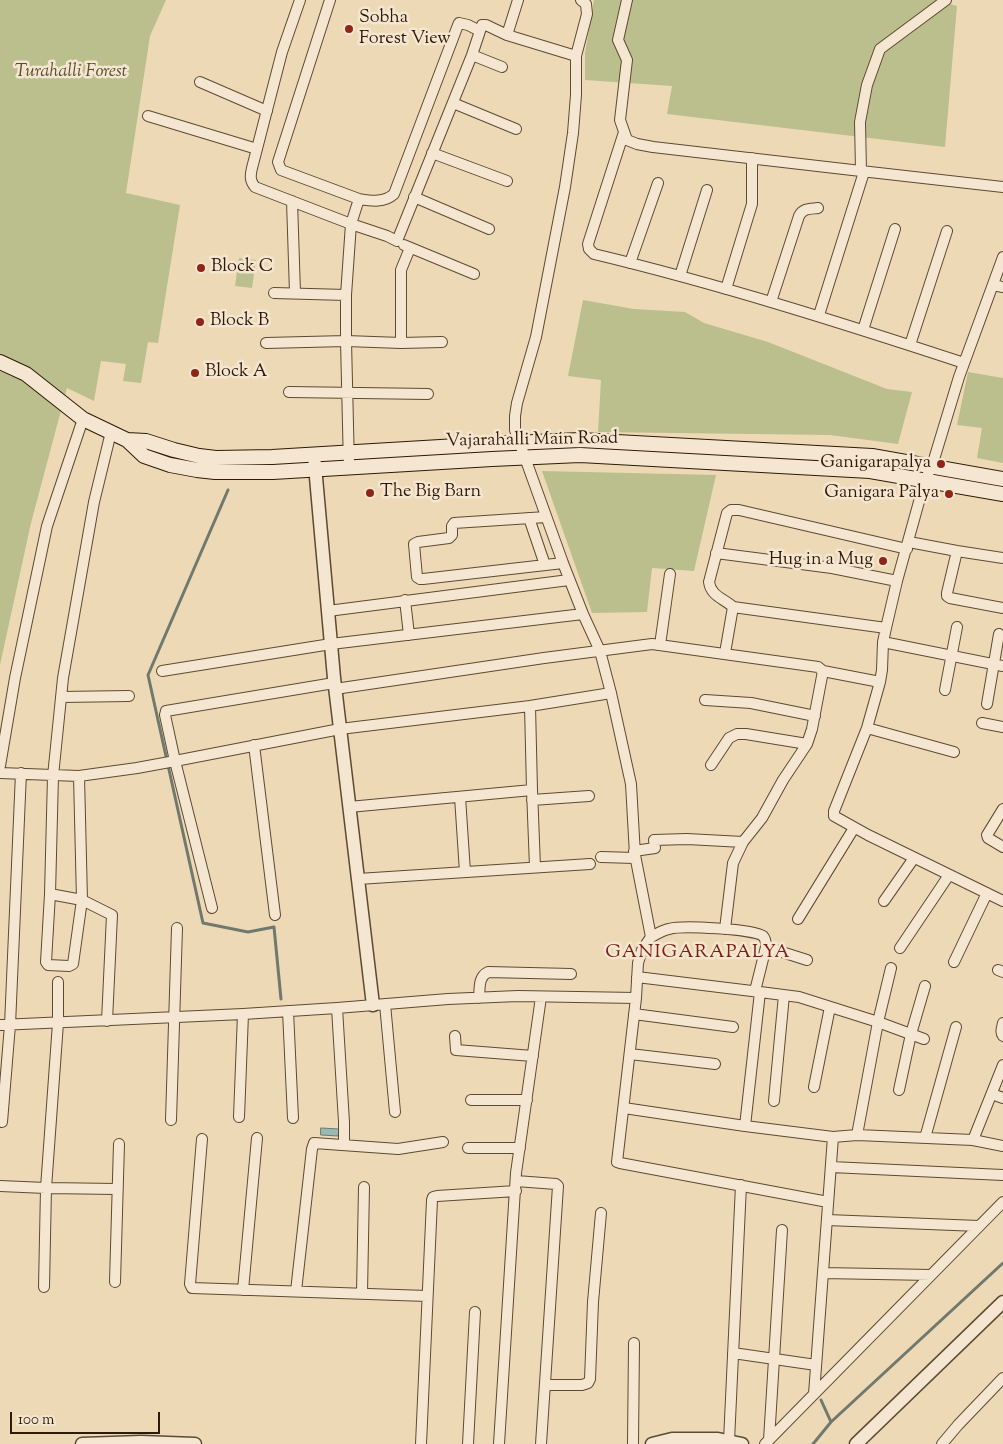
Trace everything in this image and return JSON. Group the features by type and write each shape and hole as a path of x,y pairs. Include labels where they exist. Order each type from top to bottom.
{"main road":[{"name":"Vajarahalli Main Road","path":"0,362 26,374 83,419 127,440 144,456 170,465 197,470 242,473 580,455 870,471 1003,494"},
{"name":"Vajarahalli Main Road","path":"127,440 146,441 174,450 216,458 314,455 580,440 872,456 1003,478"}],"street":[{"path":"300,0 282,52 250,176 251,182 255,188 387,236 410,248 474,274"},
{"path":"330,0 278,162 281,170 359,200 383,200 390,198 394,194 458,25 463,23 480,31"},
{"path":"507,35 518,0"},
{"path":"582,0 586,4 587,14 576,56 573,133 567,178 536,337 517,403 515,430 562,563 600,651 612,693 631,784 635,855 651,937"},
{"path":"627,0 618,40 628,60 620,120 627,140 637,144 863,172 1003,186"},
{"path":"819,315 863,172 860,122 867,85 880,49 946,0"},
{"path":"397,241 482,26 486,25 507,35 576,56"},
{"path":"472,55 502,67"},
{"path":"200,82 267,111"},
{"path":"453,103 516,129"},
{"path":"148,116 257,148"},
{"path":"624,132 588,244 589,249 594,254 819,315 964,363"},
{"path":"432,153 507,181"},
{"path":"726,289 752,204 752,158"},
{"path":"630,263 658,183"},
{"path":"680,276 707,190"},
{"path":"414,197 489,229"},
{"path":"349,467 346,295 351,224 359,200"},
{"path":"292,201 295,293"},
{"path":"771,302 798,216 805,209 818,208"},
{"path":"863,330 895,229"},
{"path":"910,345 947,231"},
{"path":"401,343 401,270 410,248"},
{"path":"1003,256 998,286 964,363 932,466 925,480 886,628 880,682 867,728 834,811 834,816 854,828 1003,901"},
{"path":"274,293 346,295"},
{"path":"266,343 346,341 442,342"},
{"path":"289,392 428,394"},
{"path":"0,766 14,678 47,526 83,419"},
{"path":"80,776 82,900 73,964 69,966 48,965 46,962 53,776 63,678 94,502 111,432"},
{"path":"314,455 335,686 349,807 358,879 395,1112"},
{"path":"886,628 733,607 716,596 710,589 709,582 727,513 732,510 739,510 908,546 1003,558"},
{"path":"546,517 454,523 452,535 449,538 415,543 418,576 420,579 423,579 562,563"},
{"path":"529,518 545,565"},
{"path":"958,551 947,596 1003,608"},
{"path":"716,553 832,568 897,581"},
{"path":"660,645 670,574"},
{"path":"328,611 569,580"},
{"path":"405,600 409,635"},
{"path":"725,653 733,607"},
{"path":"162,671 331,644 583,614"},
{"path":"945,690 957,627"},
{"path":"987,704 998,665 999,634"},
{"path":"883,642 998,665"},
{"path":"212,908 175,761 165,715 166,711 335,686 652,644 818,667 823,671 880,682"},
{"path":"725,929 733,863 743,842 762,818 806,744 812,729 823,671"},
{"path":"0,772 80,776 137,768 340,729 530,706 612,693"},
{"path":"61,697 129,696"},
{"path":"705,700 751,703 815,716"},
{"path":"530,706 535,867"},
{"path":"982,723 1003,727"},
{"path":"867,728 954,752"},
{"path":"710,764 730,738 737,734 806,744"},
{"path":"254,745 276,914"},
{"path":"2,1122 5,1025 21,773"},
{"path":"349,807 460,797 589,796"},
{"path":"460,797 465,872"},
{"path":"1003,809 986,835 1003,847"},
{"path":"798,919 854,828"},
{"path":"601,857 635,855 655,848 654,840 687,838 743,842"},
{"path":"884,901 914,858"},
{"path":"358,879 590,864"},
{"path":"900,948 949,875"},
{"path":"954,962 987,893"},
{"path":"50,894 82,900 112,915 107,1021"},
{"path":"171,1120 177,928"},
{"path":"745,1126 758,992 766,940 762,936 748,932 725,929 670,928 651,937 642,950 638,963 636,998 617,1162 828,1202"},
{"path":"766,947 807,960"},
{"path":"857,1135 878,1022 891,968"},
{"path":"480,998 480,978 488,972 570,974"},
{"path":"637,977 798,997 878,1022 924,1039"},
{"path":"44,1287 46,1188 58,1023 58,982"},
{"path":"899,1090 911,1034 925,986"},
{"path":"774,1101 784,995"},
{"path":"5,1025 243,1014 448,999 541,997 636,998"},
{"path":"499,1444 516,1186 541,997"},
{"path":"814,1087 830,1007"},
{"path":"337,1008 344,1145"},
{"path":"288,1011 293,1118"},
{"path":"239,1117 243,1014"},
{"path":"634,1014 733,1027"},
{"path":"1003,1024 1001,1028 1003,1036"},
{"path":"925,1138 956,1027"},
{"path":"456,1036 456,1050 533,1056"},
{"path":"630,1054 715,1064"},
{"path":"973,1140 1003,1065"},
{"path":"992,1094 1003,1098"},
{"path":"471,1100 527,1100"},
{"path":"624,1108 833,1137 857,1135 973,1140 1003,1146"},
{"path":"814,1394 833,1137"},
{"path":"243,1290 257,1138"},
{"path":"202,1139 190,1284 195,1289 427,1296"},
{"path":"296,1292 312,1145 317,1142 398,1149 443,1142"},
{"path":"115,1282 119,1144"},
{"path":"468,1148 520,1148"},
{"path":"831,1167 1003,1175"},
{"path":"421,1444 433,1197 516,1186 556,1184 558,1186 541,1444"},
{"path":"728,1441 741,1185"},
{"path":"0,1186 118,1189"},
{"path":"362,1294 364,1187"},
{"path":"767,1442 1003,1202"},
{"path":"546,1385 582,1385 588,1383 590,1379 593,1302 600,1213"},
{"path":"827,1220 979,1226"},
{"path":"767,1442 782,1230"},
{"path":"823,1273 931,1274"},
{"path":"856,1444 1003,1302"},
{"path":"468,1444 475,1312"},
{"path":"633,1444 634,1343"},
{"path":"733,1353 816,1365"},
{"path":"942,1444 1003,1378"},
{"path":"652,1444 672,1439 718,1439 742,1444"},
{"path":"82,1444 142,1442 195,1444"}],"green space":[{"name":"Turahalli Forest","path":"0,0 166,0 150,36 126,193 180,205 158,343 148,342 141,383 123,381 126,364 101,361 94,401 67,388 31,523 0,665"},
{"path":"594,0 937,0 957,6 945,147 667,114 672,86 585,80 585,53"},
{"path":"239,258 256,260 252,288 235,286"},
{"path":"583,300 634,309 685,312 704,323 768,342 887,389 912,392 898,444 830,435 598,432 601,380 568,376"},
{"path":"968,372 1003,378 1003,463 977,458 982,428 957,425"},
{"path":"542,471 716,475 694,571 652,568 647,612 592,613"}],"water":[{"path":"321,1128 339,1129 338,1136 321,1135"}],"waterway":[{"path":"228,490 148,675 203,923 248,932 274,927 281,999"},
{"path":"813,1444 831,1422 1003,1263"},
{"path":"821,1400 831,1422"}],"place":[{"name":"Sobha Forest View","path":"349,29"},
{"name":"Block C","path":"201,268"},
{"name":"Block B","path":"200,322"},
{"name":"Block A","path":"195,373"},
{"name":"Ganigarapalya","path":"941,464"},
{"name":"The Big Barn","path":"370,493"},
{"name":"Ganigara Palya","path":"949,494"},
{"name":"Hug in a Mug","path":"883,561"}],"district":[{"name":"GANIGARAPALYA","path":"698,954"}]}
